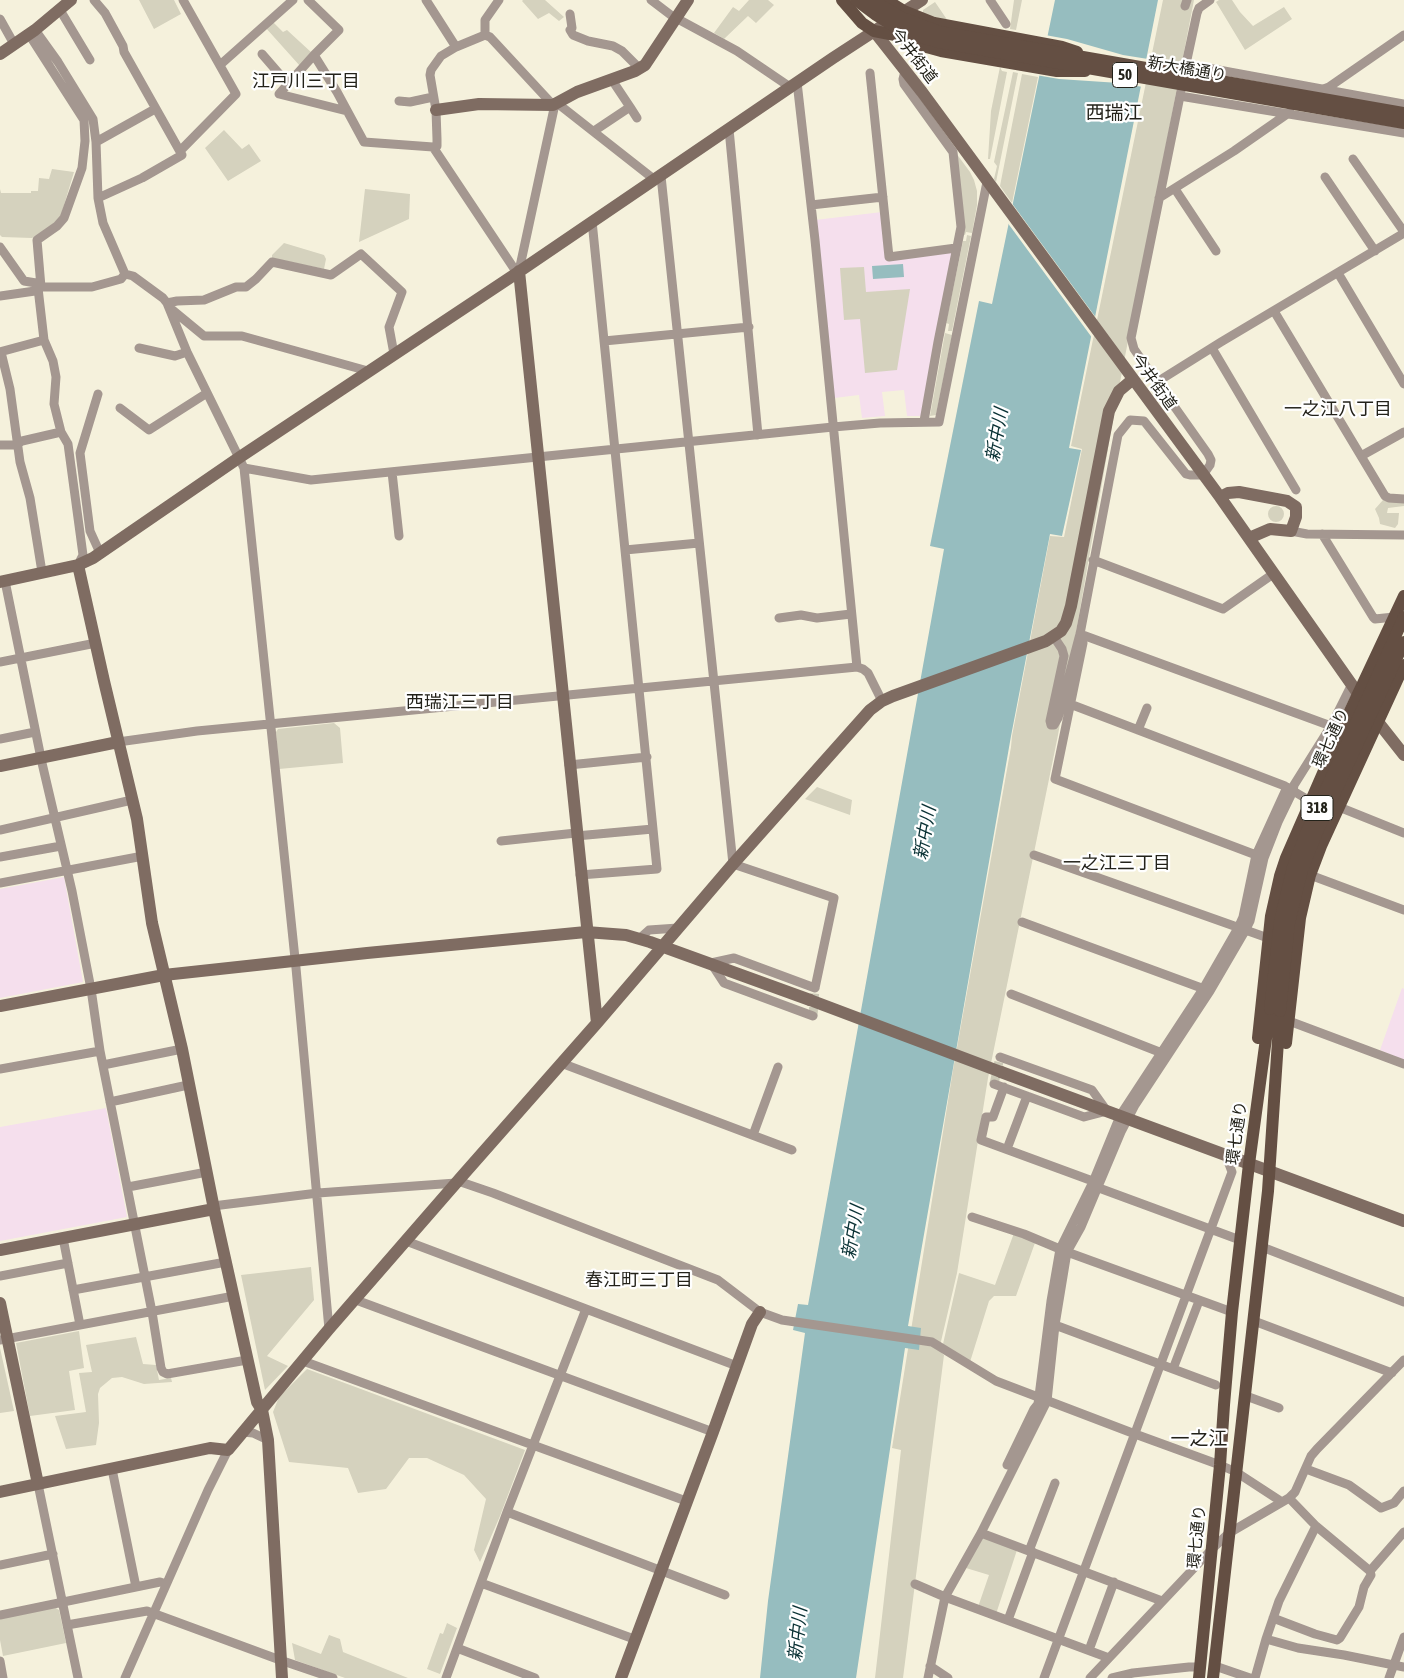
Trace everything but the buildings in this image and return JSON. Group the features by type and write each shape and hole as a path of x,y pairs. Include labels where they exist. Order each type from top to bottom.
{"main road":[{"name":"50","path":"842,0 862,23 874,31 895,35 919,45 941,51 1057,71 1106,66"},
{"path":"857,0 874,31"},
{"name":"新大橋通り","path":"857,0 892,25 925,39 954,45 1106,66 1404,113"},
{"name":"新大橋通り","path":"872,0 902,18 940,32 1404,123"},
{"name":"50","path":"886,0 904,11 927,20 944,25 1062,47 1106,66"},
{"path":"1249,1164 1254,1077 1268,938 1280,876 1294,837 1356,689 1399,617 1404,596"},
{"name":"環七通り","path":"1214,1672 1270,1172 1280,921 1292,867 1399,617"},
{"name":"環七通り","path":"1199,1673 1220,1464 1232,1312 1249,1164 1289,923 1302,870 1317,832 1404,642"},
{"path":"1270,1172 1300,918 1310,875 1321,846 1404,665"}],"street":[{"path":"0,54 14,44 34,35 71,0"},
{"path":"94,0 105,13 113,27 123,46 124,52 182,155 142,178 98,198"},
{"path":"180,151 236,94 183,0"},
{"path":"220,65 293,0"},
{"path":"308,0 339,30 279,94 347,111"},
{"path":"426,0 456,47"},
{"path":"485,35 484,20 499,0"},
{"path":"651,0 676,18 794,85"},
{"path":"399,101 434,104 555,104 577,92 640,69 645,65 688,0"},
{"path":"247,1360 167,1374 161,1368 128,1187 100,1052 91,989 67,870 3,582 78,565 100,553 242,462 368,371 922,0"},
{"path":"990,0 1006,24"},
{"path":"1050,639 1062,650 1064,656 1050,721 1051,725 1054,725 1058,718 1080,634 1118,435 1130,420 1144,421 1186,474 1190,476 1203,475 1210,466 1211,460 1134,349 1131,338 1197,13 1210,0"},
{"path":"60,10 90,60"},
{"path":"570,14 572,28 570,30 574,35 588,41 613,46 622,51 640,69"},
{"path":"0,19 14,44"},
{"name":"今井街道","path":"874,31 1220,497 1378,722 1404,755"},
{"path":"34,35 58,62 93,119 96,142 98,198 103,223 125,274"},
{"path":"34,35 84,120 86,141 82,168 64,218 58,226 37,240 44,340 53,361 56,377 54,404 61,432 68,444 84,555 78,565 132,800 143,856 152,923 182,1049 188,1085 256,1402 262,1410 268,1440 282,1678"},
{"path":"433,147 436,146 431,70 441,56 456,47 485,35 490,37 555,104 658,178 678,334 733,864"},
{"path":"1159,198 1234,151 1404,35"},
{"path":"262,54 288,84"},
{"path":"314,55 364,142 433,147"},
{"path":"1186,64 1404,104"},
{"path":"905,71 904,84 953,152 961,227 924,421"},
{"path":"870,73 889,257 956,248"},
{"path":"612,80 637,118"},
{"path":"794,85 811,205 857,667"},
{"path":"1180,96 1404,133"},
{"path":"555,104 518,272 596,1023"},
{"path":"594,131 630,106"},
{"path":"96,142 155,109"},
{"path":"729,129 758,435"},
{"path":"433,147 518,272"},
{"path":"1353,159 1402,234 1404,246"},
{"path":"1325,177 1375,251"},
{"path":"242,462 311,480 833,427 924,421 939,422 987,182"},
{"path":"1174,189 1216,251"},
{"path":"811,205 883,197"},
{"path":"580,875 657,869 592,221"},
{"path":"1157,382 1402,234"},
{"path":"0,246 24,281 36,282 39,288"},
{"path":"168,305 177,301 204,300 236,287 246,287 272,262 331,275 361,254 402,292 389,327 394,354"},
{"path":"1338,273 1403,379"},
{"path":"0,296 35,291 39,288 92,287 121,279 125,274"},
{"path":"125,274 133,276 204,336 242,336 368,371"},
{"path":"168,305 187,352 242,462 295,962 318,1193 329,1329"},
{"path":"1274,310 1385,496 1404,499"},
{"path":"604,341 749,327"},
{"path":"42,572 30,498 20,462 10,389 0,352 44,340"},
{"path":"139,348 175,356 187,352"},
{"path":"1212,348 1296,490"},
{"path":"125,1678 208,1490 228,1450 329,1329 733,864 862,719 888,698 1050,639 1061,631 1066,623 1071,606 1110,411 1119,391 1132,380"},
{"path":"120,408 149,430 207,393"},
{"path":"98,394 80,454 90,531 100,553"},
{"path":"0,445 16,445 61,432"},
{"path":"1361,456 1404,432"},
{"path":"392,472 399,536"},
{"path":"1220,497 1228,493 1239,492 1287,501 1293,504 1296,511 1291,531"},
{"path":"1249,538 1270,529 1322,534 1404,535"},
{"path":"1322,534 1375,619 1399,617"},
{"path":"626,550 699,543"},
{"path":"1094,560 1223,609 1273,574"},
{"path":"779,618 801,615 817,618 851,614"},
{"path":"1080,634 1083,643 1055,779 1260,856"},
{"path":"1080,634 1331,726"},
{"path":"0,662 96,643"},
{"path":"0,766 118,742 197,731 857,667 863,668 868,673 888,698"},
{"path":"1007,1465 1034,1409 1043,1400 1050,1309 1063,1250 1081,1227 1123,1117 1165,1054 1177,1026 1206,990 1242,929 1250,921 1260,856 1278,822 1290,789 1356,689"},
{"path":"1070,704 1290,789 1310,801"},
{"path":"1138,730 1147,708"},
{"path":"0,739 35,732"},
{"path":"569,765 646,757"},
{"path":"0,830 132,800"},
{"path":"1339,807 1404,833"},
{"path":"502,841 653,829"},
{"path":"0,858 61,846"},
{"path":"1034,855 1268,938"},
{"path":"0,883 143,856"},
{"path":"711,963 734,958 815,988 834,898 733,864"},
{"path":"1310,875 1404,910"},
{"path":"1022,922 1206,990"},
{"path":"639,939 649,930 678,928"},
{"path":"0,1006 164,975 586,932 626,935 711,963 1404,1221"},
{"path":"711,963 724,983 813,1016"},
{"path":"1011,994 1165,1054"},
{"path":"1289,1021 1404,1064"},
{"path":"103,1065 182,1049"},
{"path":"0,1069 100,1052"},
{"path":"1000,1057 1092,1090 1107,1111"},
{"path":"561,1063 792,1150"},
{"path":"753,1135 778,1067"},
{"path":"994,1084 1084,1117 1107,1111"},
{"path":"110,1102 188,1085"},
{"path":"1004,1087 993,1117 986,1117 981,1140 1240,1240"},
{"path":"1006,1149 1027,1096"},
{"path":"1044,1678 1232,1172 1226,1156"},
{"path":"128,1187 207,1172"},
{"path":"0,1250 214,1207 318,1193 457,1182 493,1193 718,1280 760,1312 782,1320 932,1342 996,1381 1220,1464 1286,1500 1370,1571"},
{"path":"972,1217 1024,1234 1232,1312"},
{"path":"63,1238 80,1325"},
{"path":"406,1241 737,1366"},
{"path":"1262,1247 1404,1302"},
{"path":"928,1678 945,1597 980,1533 1043,1400 1055,1325 1063,1250"},
{"path":"73,1290 226,1262"},
{"path":"0,1276 68,1263"},
{"path":"4,1340 234,1296"},
{"path":"356,1300 713,1432"},
{"path":"1174,1369 1199,1301"},
{"path":"0,1303 4,1340 38,1484 78,1678"},
{"path":"446,1678 507,1512 586,1309"},
{"path":"621,1678 752,1324 760,1312"},
{"path":"1254,1321 1392,1373"},
{"path":"1055,1325 1216,1385"},
{"path":"1090,1678 1212,1549 1229,1534 1286,1500 1295,1492 1311,1456 1404,1360"},
{"path":"303,1361 686,1502"},
{"path":"1246,1396 1279,1408"},
{"path":"243,1432 253,1433 268,1440"},
{"path":"0,1492 210,1448 228,1450"},
{"path":"112,1469 136,1587"},
{"path":"1306,1470 1349,1485 1382,1508 1394,1503 1404,1491"},
{"path":"1008,1620 1055,1483"},
{"path":"507,1512 725,1595"},
{"path":"1255,1678 1279,1601 1316,1526"},
{"path":"1273,1618 1337,1640 1359,1607 1364,1587 1371,1575 1370,1571 1404,1532"},
{"path":"980,1533 1162,1601"},
{"path":"0,1565 53,1554"},
{"path":"0,1615 160,1582 166,1584"},
{"path":"1089,1650 1114,1582"},
{"path":"481,1583 634,1639"},
{"path":"915,1584 1109,1658"},
{"path":"67,1625 146,1610 332,1678"},
{"path":"1389,1678 1404,1637"},
{"path":"1266,1639 1298,1648 1404,1667"},
{"path":"457,1648 535,1678"},
{"path":"0,1661 3,1678"},
{"path":"930,1666 948,1678"},
{"path":"1112,1678 1133,1673 1189,1667 1199,1673"},
{"path":"1214,1672 1250,1678"}],"shaded area":[{"path":"139,0 174,0 181,14 154,29"},
{"path":"523,0 545,0 564,17 559,21 549,13 538,19"},
{"path":"749,0 768,0 774,5 756,23 748,16 724,39 714,33 733,7 739,11"},
{"path":"1014,0 1022,0 1016,30 1010,29"},
{"path":"1163,0 1194,0 1116,403 1058,735 988,1078 957,1273 939,1350 944,1355 903,1678 875,1678 901,1450 892,1448 953,1070 1012,736 1050,536 1064,537 1082,449 1071,446"},
{"path":"1219,0 1232,0 1253,26 1284,7 1292,19 1245,50 1216,2"},
{"path":"935,2 948,21 923,14 923,10"},
{"path":"272,21 283,32 287,30 312,53 300,66 265,27"},
{"path":"1000,67 1002,71 1007,72 990,159 988,159 991,111"},
{"path":"1013,72 1018,73 996,182 994,179 997,166 994,162"},
{"path":"1022,74 1038,77 1012,203 1000,186"},
{"path":"224,130 242,149 249,144 261,161 228,181 205,148"},
{"path":"956,153 970,172 977,191 977,205 972,233 966,232 965,235 961,234"},
{"path":"52,169 74,172 61,215 55,224 32,238 2,237 0,235 0,189 1,193 31,193 31,191 38,191 39,178 49,179"},
{"path":"365,189 410,194 409,219 359,242"},
{"path":"882,212 886,259 952,252 923,416 907,416 904,390 882,392 885,416 862,418 859,395 834,398 815,220"},
{"path":"967,235 971,236 952,331 948,331 949,324 946,323 963,241 966,241"},
{"path":"284,243 324,255 326,259 324,269 272,258 272,255"},
{"path":"864,267 866,292 910,289 897,370 865,373 860,319 844,320 840,268"},
{"path":"945,333 952,335 936,415 930,416"},
{"path":"1383,500 1404,500 1404,506 1388,508 1387,513 1399,513 1398,524 1395,528 1380,524 1375,509"},
{"path":"1273,506 1279,506 1284,511 1282,520 1273,522 1268,517 1268,511"},
{"path":"334,723 340,728 343,763 279,769 276,732 278,729"},
{"path":"817,787 852,800 850,815 805,799"},
{"path":"64,877 83,982 0,998 0,889"},
{"path":"1402,988 1404,989 1404,1060 1380,1050"},
{"path":"106,1108 127,1217 0,1241 0,1127"},
{"path":"1014,1233 1036,1240 1016,1296 994,1296 989,1301 970,1362 943,1344 959,1273 995,1285"},
{"path":"311,1267 314,1300 267,1356 288,1366 265,1390 241,1275"},
{"path":"79,1331 84,1368 69,1371 75,1410 30,1416 16,1343"},
{"path":"136,1337 143,1364 156,1365 159,1380 171,1378 172,1382 144,1384 122,1377 112,1378 100,1388 98,1394 99,1423 96,1445 66,1449 55,1416 86,1412 79,1373 92,1372 86,1345"},
{"path":"0,1348 14,1411 0,1413"},
{"path":"307,1369 525,1450 480,1562 474,1550 486,1499 464,1475 427,1458 409,1458 386,1489 358,1493 348,1468 289,1462 273,1412 279,1397"},
{"path":"982,1537 1017,1550 996,1614 978,1607 989,1575 966,1568"},
{"path":"54,1607 59,1610 66,1643 3,1656 0,1640 0,1617"},
{"path":"447,1623 457,1628 440,1674 427,1669 440,1633 443,1634"},
{"path":"329,1635 340,1639 343,1652 408,1678 345,1678 295,1660 292,1643 321,1654"}],"water":[{"name":"新中川","path":"1055,0 1158,0 1069,448 1081,450 1062,536 1050,534 1011,736 908,1326 921,1328 919,1350 905,1348 856,1678 760,1678 768,1601 805,1333 793,1330 798,1304 808,1305 944,549 930,546 979,301 992,304"},
{"path":"903,264 904,277 873,279 872,266"}],"pier":[{"path":"1045,35 1067,39 1123,55 1148,59 1143,87 1036,75"},
{"path":"1011,202 1097,319 1093,339 1007,222"}],"tunnel":[{"path":"813,1016 815,988"},
{"path":"994,1084 1000,1057"}],"district":[{"name":"江戸川三丁目","path":"306,81"},
{"name":"西瑞江","path":"1114,113"},
{"name":"一之江八丁目","path":"1338,409"},
{"name":"西瑞江三丁目","path":"460,702"},
{"name":"一之江三丁目","path":"1117,863"},
{"name":"春江町三丁目","path":"639,1280"},
{"name":"一之江","path":"1199,1439"}]}
